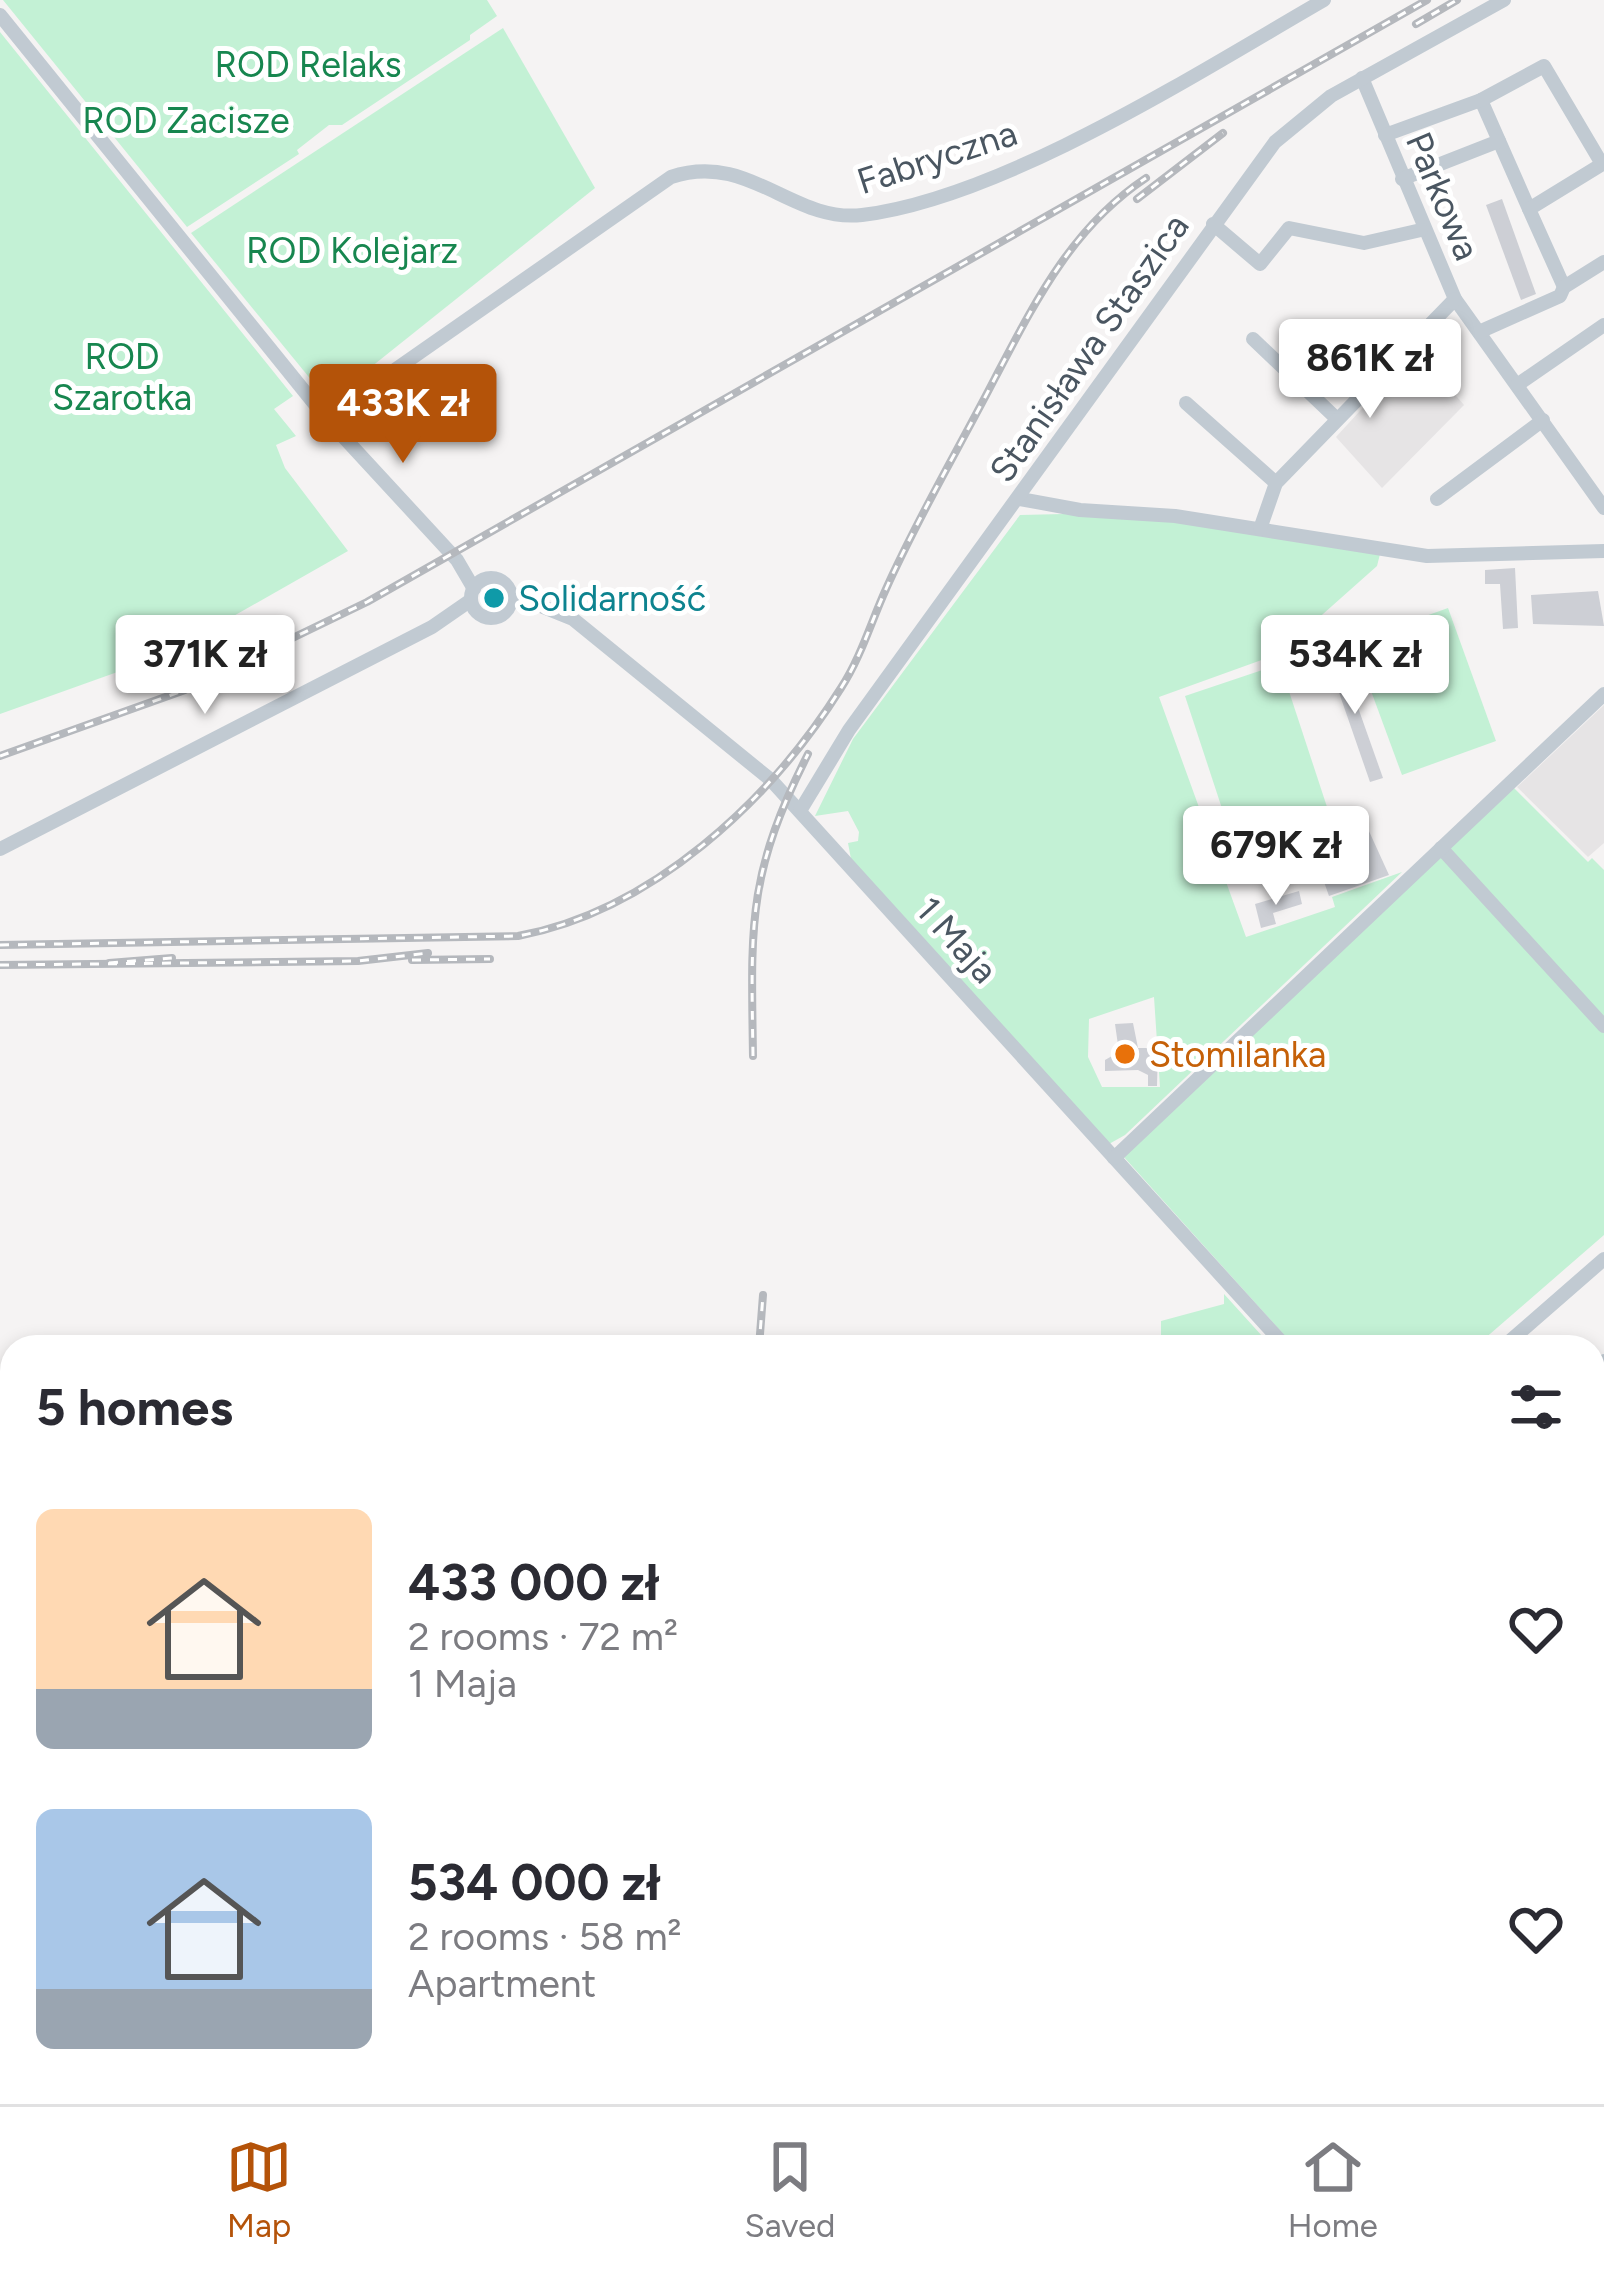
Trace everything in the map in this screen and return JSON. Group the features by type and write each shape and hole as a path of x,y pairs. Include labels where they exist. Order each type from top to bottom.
{"street":[{"name":"Fabryczna","path":"326,418 671,177 695,169 719,170 827,212 888,211 1033,160 1324,0"},
{"name":"Stanisława Staszica","path":"800,811 859,716 1286,131 1362,78 1504,0"},
{"path":"0,15 326,418 457,560 477,595 494,618 510,601 503,582 477,595 431,627 0,849"},
{"path":"1385,135 1481,100 1544,66 1603,163 1529,209"},
{"name":"Parkowa","path":"1362,78 1421,230 1455,298 1604,508"},
{"path":"1481,100 1564,287"},
{"path":"1402,179 1498,141"},
{"path":"1214,224 1260,264 1289,228 1364,242 1421,230"},
{"path":"1479,332 1560,296 1564,287 1604,262"},
{"path":"1260,529 1276,484 1455,298"},
{"path":"1517,385 1604,326"},
{"path":"1253,340 1337,419"},
{"path":"1186,404 1276,484"},
{"path":"1437,499 1543,420"},
{"path":"1020,499 1033,505 1260,529 1427,556 1604,550"},
{"name":"1 Maja","path":"510,601 573,619 748,760 800,811 1275,1335"},
{"path":"1114,1158 1604,694"},
{"path":"1442,848 1604,1026"},
{"path":"1517,1335 1604,1259"}],"shaded area":[{"path":"1416,350 1464,405 1382,488 1336,437"},
{"path":"1604,705 1604,843 1588,857 1517,787"}],"green space":[{"path":"3,0 487,0 497,16 470,35 470,40 342,125 329,125 297,150 299,154 187,227"},
{"name":"ROD Kolejarz","path":"503,28 595,188 341,391 317,387 191,233"},
{"name":"ROD Szarotka","path":"0,32 293,396 274,409 296,436 276,445 285,468 348,551 165,655 0,714"},
{"path":"1020,515 1175,521 1380,554 1377,566 1314,622 1313,636 1298,647 1159,697 1246,937 1335,907 1332,897 1402,872 1125,1135 1109,1144 851,859 848,843 858,841 859,832 848,811 815,816 853,739","holes":["1154,997 1160,1087 1102,1087 1088,1057 1089,1019"]},
{"path":"1448,608 1496,741 1402,775 1353,642"},
{"path":"1280,664 1329,813 1234,845 1185,696"},
{"path":"1512,786 1588,862 1592,858 1604,870 1604,1235 1489,1335 1284,1335 1123,1156"},
{"path":"1224,1294 1261,1335 1161,1335 1161,1321 1224,1304"}],"building":[{"path":"1502,199 1536,294 1521,300 1486,205"},
{"path":"1515,568 1518,628 1503,629 1500,584 1485,584 1485,570"},
{"path":"1598,591 1604,626 1533,624 1531,595"},
{"path":"1338,651 1383,778 1370,782 1326,655"},
{"path":"1368,829 1389,875 1329,896 1318,865 1283,877 1278,860"},
{"path":"1299,891 1302,904 1273,913 1276,924 1261,928 1255,904"},
{"name":"Stomilanka","path":"1133,1023 1138,1048 1158,1048 1157,1086 1148,1086 1148,1075 1138,1070 1105,1071 1105,1060 1119,1052 1115,1024"}],"railway":[{"path":"0,756 185,690 367,602 1427,0"},
{"path":"1416,24 1457,0"},
{"path":"1137,199 1223,133"},
{"path":"0,945 518,936 615,903 660,876 743,810 812,730 848,676 911,536 1041,294 1097,219 1146,178"},
{"path":"753,1056 753,934 763,868 808,754"},
{"path":"0,965 358,961 428,953"},
{"path":"109,963 172,958"},
{"path":"412,960 490,959"},
{"path":"760,1335 763,1295"}],"place":[{"name":"Solidarność","path":"494,598"},
{"name":"Stomilanka","path":"1125,1054"}],"park label":[{"name":"ROD Relaks","path":"308,64"},
{"name":"ROD Zacisze","path":"186,120"}]}
